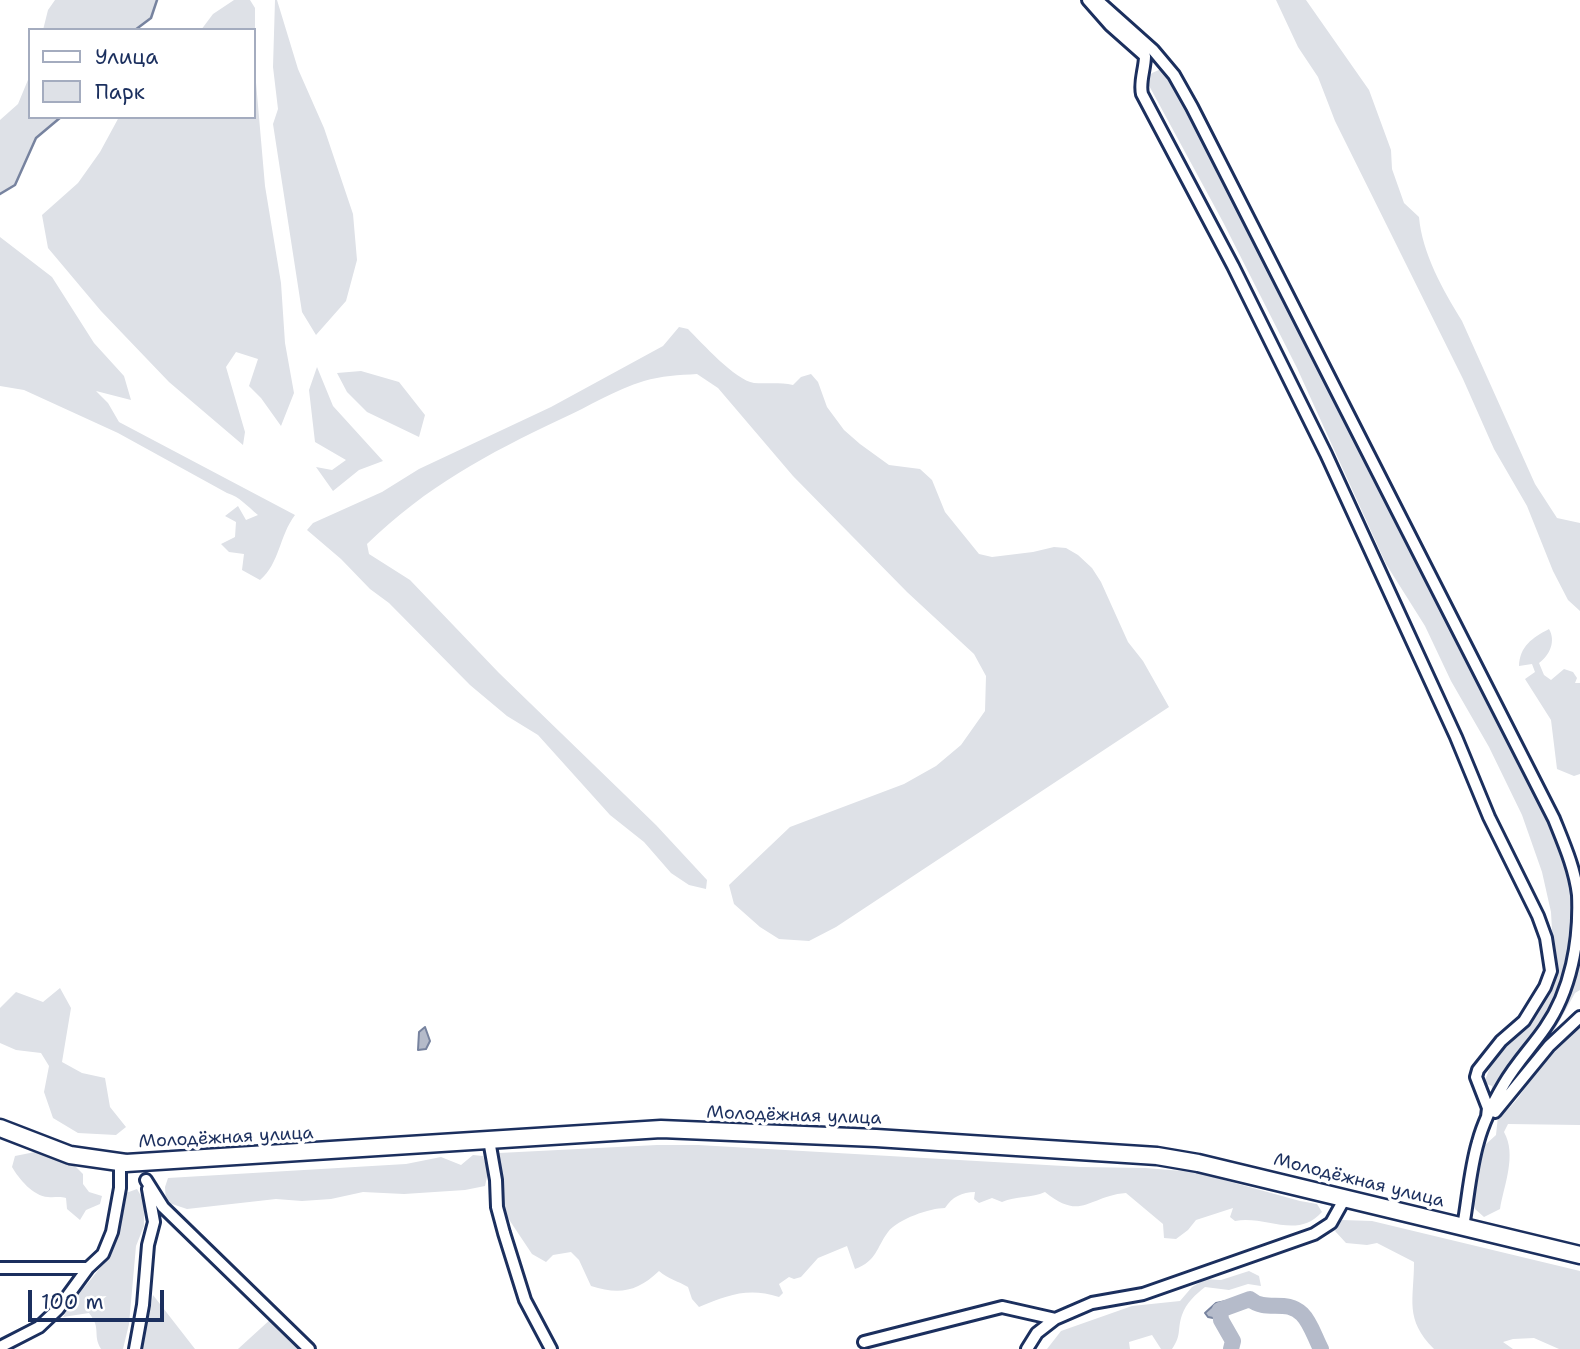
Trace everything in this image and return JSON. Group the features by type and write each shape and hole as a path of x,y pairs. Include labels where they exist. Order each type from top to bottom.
{"main road":[{"name":"Молодёжная улица","path":"0,1128 70,1155 141,1163 661,1129 876,1138 1157,1156 1198,1163 1580,1255"}],"street":[{"path":"1088,0 1110,25 1145,56 1140,85 1142,94 1233,266 1326,454 1546,938 1551,971 1545,987 1524,1021 1501,1041 1478,1070 1476,1077 1488,1108 1486,1123"},
{"path":"1097,0 1153,50 1174,75 1192,107 1554,819 1569,856 1578,894 1579,917 1573,965 1562,997 1546,1027 1517,1062 1478,1141 1463,1227"},
{"path":"1486,1123 1549,1046 1580,1017"},
{"path":"489,1140 496,1180 497,1207 504,1233 525,1300 551,1349"},
{"path":"0,1347 39,1327 58,1309 88,1268 103,1254 112,1232 120,1188 120,1162"},
{"path":"135,1349 143,1305 148,1245 154,1222 141,1163"},
{"path":"146,1180 163,1207 309,1349"},
{"path":"1027,1349 1037,1333 1055,1319 1092,1303 1143,1294 1172,1285 1314,1234 1331,1223 1345,1198"},
{"path":"0,1268 88,1268"},
{"path":"864,1342 1002,1307 1055,1319"}],"green space":[{"path":"55,0 157,0 151,18 138,28 44,28 48,10"},
{"path":"234,0 250,0 255,8 255,28 202,28 213,14"},
{"path":"275,0 298,69 324,128 353,214 357,260 346,301 316,335 302,312 273,124 278,109 273,67"},
{"path":"1276,0 1306,0 1369,90 1391,150 1392,169 1404,203 1419,217 1424,244 1434,271 1462,321 1535,484 1557,518 1580,523 1580,611 1568,600 1553,571 1527,506 1494,449 1463,379 1335,121 1318,77 1298,47"},
{"path":"1161,69 1182,96 1317,366 1488,697 1580,890 1580,990 1575,993 1553,1033 1501,1100 1490,1103 1492,1086 1484,1083 1493,1059 1536,997 1553,948 1551,912 1542,872 1522,815 1489,747 1451,681 1425,626 1386,564 1297,368 1223,222 1146,80"},
{"path":"28,80 28,119 59,119 36,138 15,185 0,194 0,120 18,104"},
{"path":"256,82 265,186 281,283 285,343 294,393 281,426 249,386 258,359 236,352 226,367 245,432 243,445 169,382 101,311 48,248 42,215 78,183 100,152 118,119 256,119"},
{"path":"0,237 52,277 94,343 124,376 131,400 96,391 108,403 119,422 295,515 272,566 260,580 242,570 244,554 229,552 221,544 235,537 236,522 225,516 238,506 246,520 258,515 240,499 118,433 24,390 0,386"},
{"path":"679,327 688,329 719,360 738,375 754,383 793,385 801,377 811,374 818,382 827,407 844,430 889,465 920,469 932,480 945,512 979,554 992,557 1054,547 1066,548 1078,555 1092,568 1101,582 1128,642 1143,661 1169,707 836,927 809,941 779,939 760,927 734,904 729,885 790,827 904,784 936,766 961,745 985,711 986,676 974,654 907,592 793,476 718,388 697,374 657,378 623,389 508,445 459,473 412,505 367,544 369,554 410,580 499,673 656,825 707,880 706,889 689,885 671,873 644,842 610,815 538,735 507,716 470,685 389,603 370,589 307,530 313,523 382,492 419,469 551,407 663,346"},
{"path":"317,367 333,406 383,461 359,470 333,491 316,467 332,470 346,460 315,442 309,390"},
{"path":"361,371 399,382 425,415 419,437 367,412 347,392 337,373"},
{"path":"1549,629 1551,647 1539,663 1544,675 1551,680 1564,669 1573,672 1577,678 1575,683 1580,683 1580,774 1574,776 1557,769 1551,720 1525,679 1535,672 1532,664 1519,666 1528,643"},
{"path":"60,988 71,1008 62,1062 82,1073 105,1078 110,1107 126,1127 116,1135 78,1133 53,1118 44,1092 49,1066 41,1053 16,1050 0,1043 0,1008 16,992 43,1002"},
{"path":"1580,1028 1580,1125 1508,1124 1504,1132 1510,1160 1500,1209 1484,1217 1475,1209 1472,1196 1475,1173 1485,1145 1496,1135 1498,1116 1518,1097 1549,1050 1569,1032"},
{"path":"657,1145 1195,1172 1317,1204 1322,1212 1312,1220 1292,1226 1235,1221 1230,1217 1233,1208 1196,1220 1176,1239 1164,1238 1163,1224 1126,1193 1077,1206 1058,1201 1045,1192 1002,1202 992,1198 979,1203 974,1199 975,1192 970,1192 954,1198 945,1208 923,1212 893,1227 872,1258 855,1269 847,1246 818,1258 801,1277 789,1277 779,1284 783,1293 779,1297 758,1293 738,1294 699,1307 692,1299 688,1287 659,1271 643,1283 627,1290 591,1286 579,1260 571,1252 553,1255 546,1262 532,1254 502,1209 503,1185 498,1166 499,1153"},
{"path":"35,1152 72,1163 83,1174 83,1184 89,1192 102,1196 100,1204 86,1210 80,1220 67,1209 66,1198 42,1196 32,1190 12,1167 15,1156"},
{"path":"473,1155 483,1156 488,1172 485,1186 465,1190 404,1194 363,1192 331,1199 276,1199 187,1209 166,1202 165,1187 168,1178 406,1164 441,1157 461,1165"},
{"path":"137,1189 144,1201 144,1226 136,1246 129,1324 123,1349 101,1349 95,1323 89,1313 63,1317 108,1256 117,1233 126,1193"},
{"path":"1342,1220 1372,1221 1580,1271 1580,1349 1559,1349 1534,1338 1503,1342 1513,1349 1434,1349 1414,1318 1414,1262 1377,1243 1346,1243 1335,1231"},
{"path":"1249,1271 1259,1276 1261,1286 1248,1284 1229,1290 1205,1287 1195,1296 1184,1311 1172,1349 1161,1349 1152,1335 1129,1342 1130,1349 1047,1349 1061,1331 1132,1306 1180,1301 1192,1287 1206,1279 1221,1280"},
{"path":"153,1295 195,1349 142,1349"},
{"path":"272,1318 301,1349 238,1349"}],"water":[{"path":"425,1027 430,1041 426,1049 418,1050 419,1032"},
{"path":"1241,1298 1245,1301 1226,1311 1223,1320 1208,1317 1205,1313 1216,1303"}],"waterway":[{"path":"138,28 151,18 157,0"},
{"path":"0,194 15,185 36,138 59,119"},
{"path":"1231,1349 1233,1341 1221,1320 1220,1310 1250,1299 1263,1305 1296,1309 1308,1322 1321,1349"}]}
